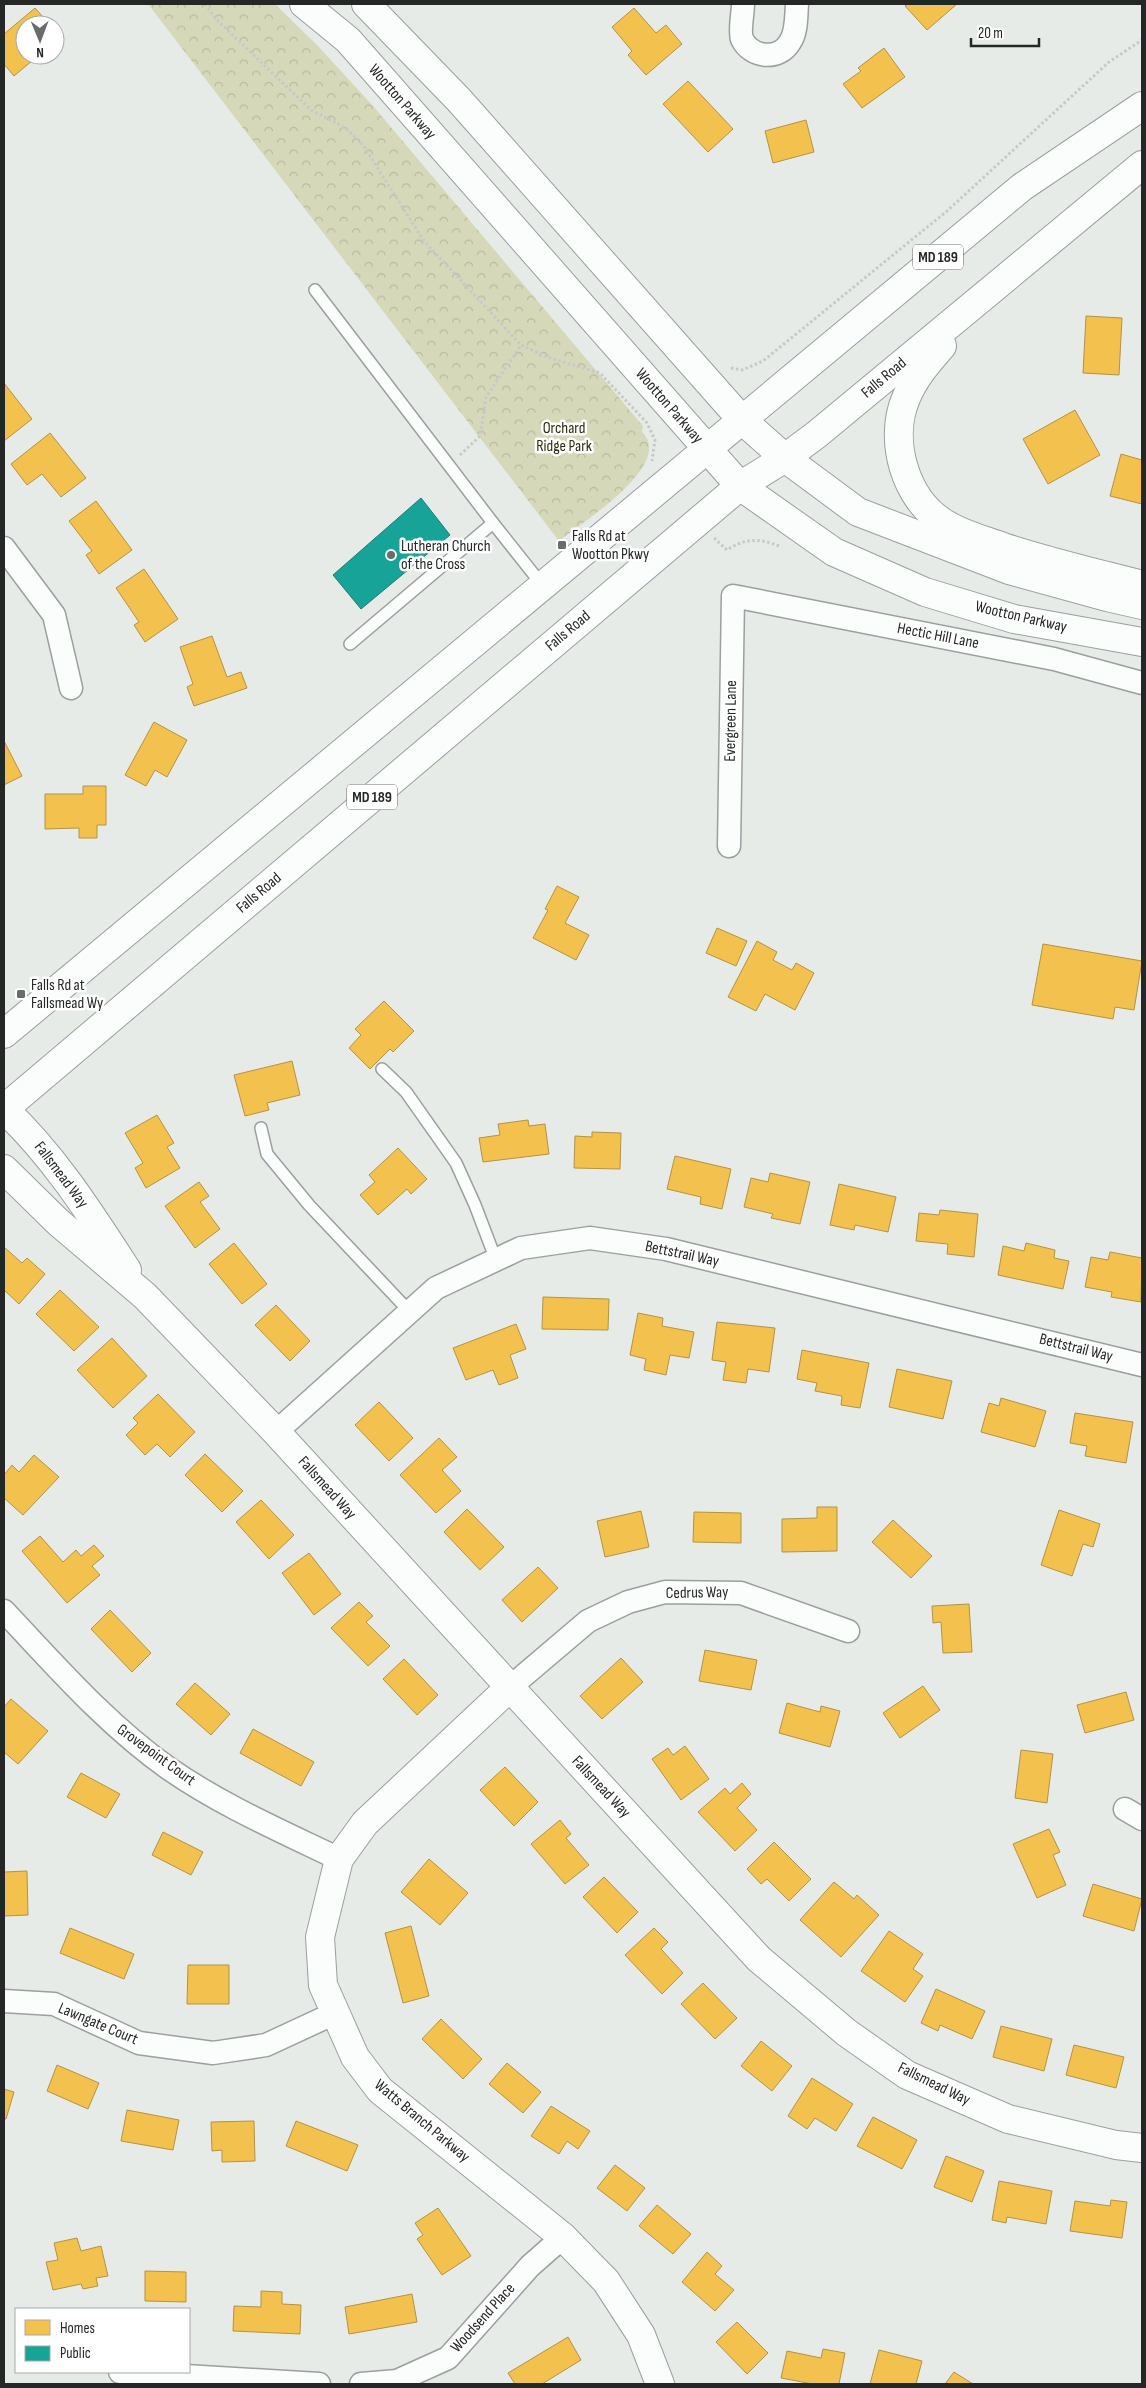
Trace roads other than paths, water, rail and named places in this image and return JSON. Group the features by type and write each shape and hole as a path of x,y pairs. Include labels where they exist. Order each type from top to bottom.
{"main road":[{"name":"Wootton Parkway","path":"304,4 348,40 740,486 834,552 925,592 1014,618 1142,642"},
{"path":"366,4 458,100 742,420 785,458 858,512 1009,570 1107,598 1142,605"},
{"name":"MD 189","path":"4,1034 1022,187 1142,106"},
{"name":"Falls Road","path":"4,1109 740,486 785,458 1142,165"},
{"path":"993,288 917,377 905,400 901,418 900,452 907,479 926,509 944,523 1030,555 1142,585"},
{"name":"Fallsmead Way","path":"4,1109 30,1134 86,1206 145,1296"},
{"name":"Fallsmead Way","path":"4,1169 58,1222 145,1296 276,1432 759,1959 847,2033 907,2075 1008,2119 1116,2145 1142,2148"},
{"name":"Watts Branch Parkway","path":"509,1688 365,1823 339,1859 320,1937 323,1985 355,2057 380,2090 563,2236 611,2289 641,2335 660,2384"}],"street":[{"path":"743,4 742,38 750,50 767,56 780,52 790,44 794,34 797,4"},
{"path":"4,548 54,616 71,688"},
{"name":"Hectic Hill Lane","path":"733,596 1054,659 1142,683"},
{"name":"Evergreen Lane","path":"729,846 733,596"},
{"name":"Bettstrail Way","path":"276,1432 436,1288 522,1248 590,1238 666,1249 1142,1365"},
{"name":"Cedrus Way","path":"509,1688 588,1621 628,1602 665,1592 741,1593 848,1631"},
{"name":"Grovepoint Court","path":"4,1610 102,1715 168,1768 240,1811 339,1859"},
{"name":"Lawngate Court","path":"4,2001 54,2004 139,2043 213,2053 266,2045 335,2014"},
{"name":"Woodsend Place","path":"361,2384 397,2380 448,2358 530,2266 563,2236"},
{"path":"137,2373 320,2384"}],"lane":[{"path":"316,290 449,466 543,586"},
{"path":"350,644 493,523"},
{"path":"382,1069 406,1092 456,1163 476,1205 496,1260"},
{"path":"261,1128 267,1154 309,1206 409,1312"}],"place":[{"name":"Falls Rd at Wootton Pkwy","path":"562,545"},
{"name":"Lutheran Church of the Cross","path":"391,555"},
{"name":"Falls Rd at Fallsmead Wy","path":"21,994"}],"park label":[{"name":"Orchard Ridge Park","path":"564,437"}]}
